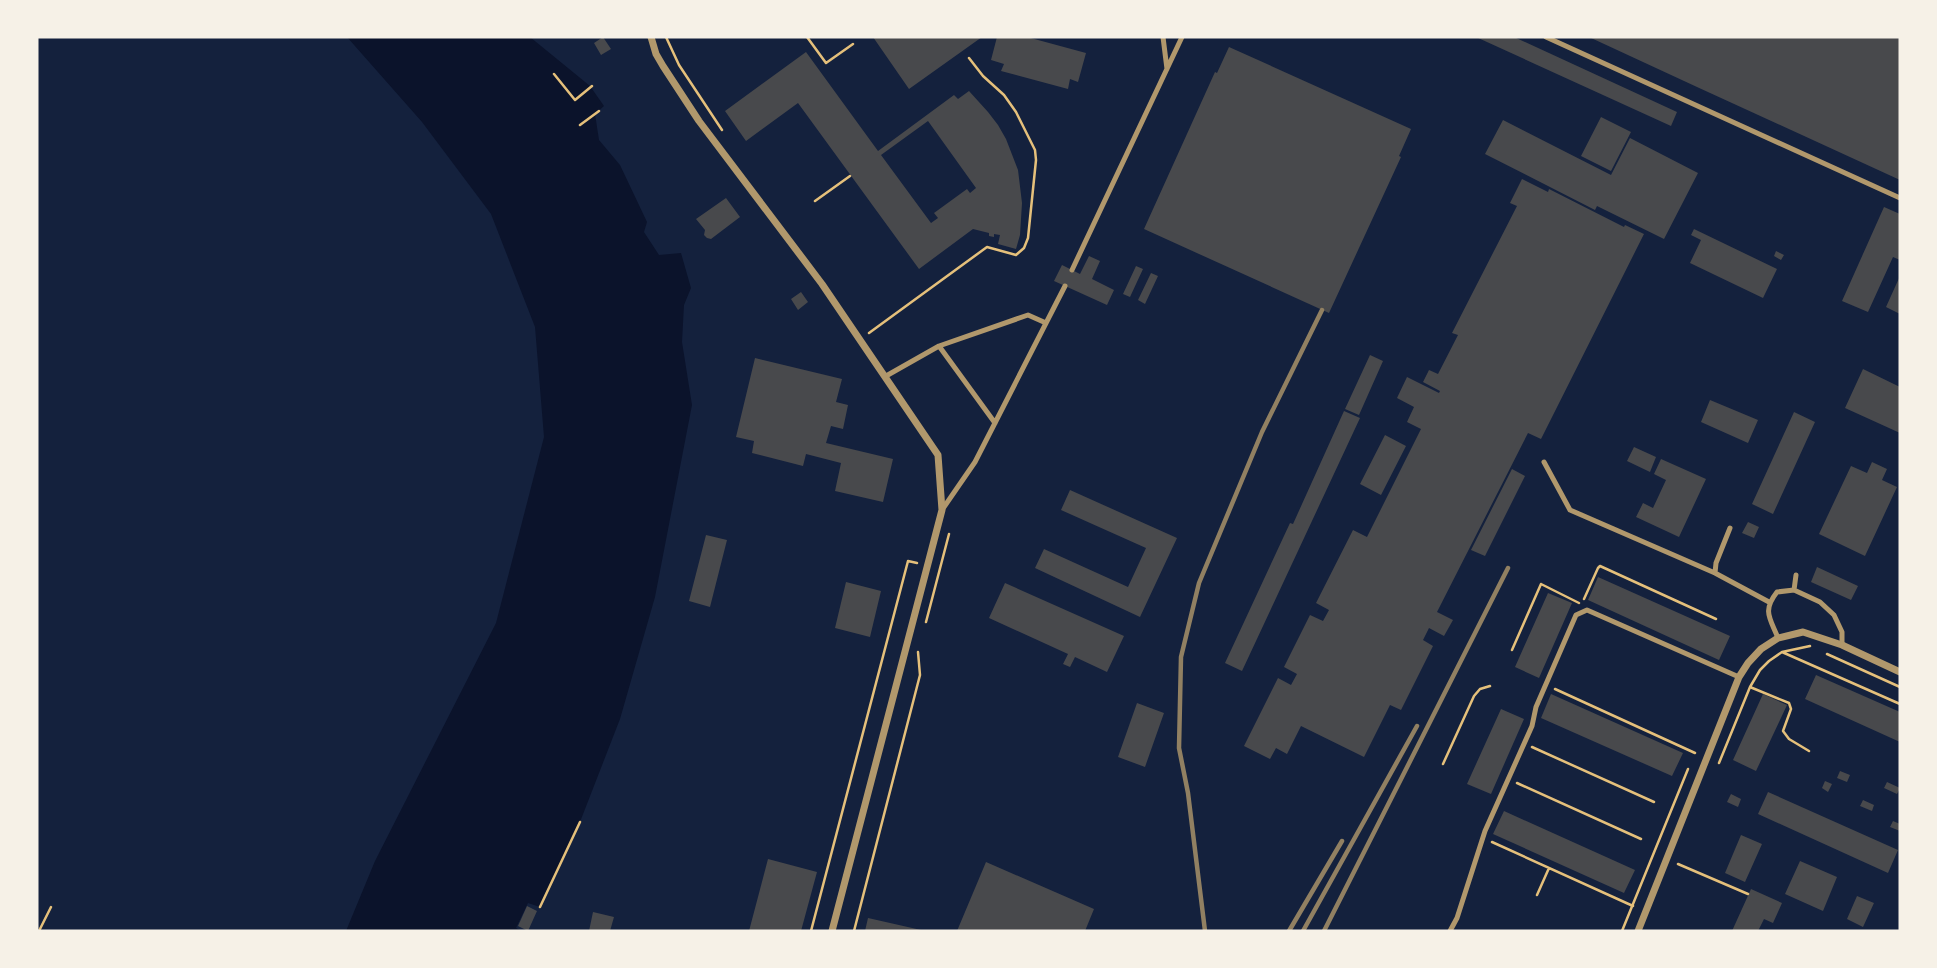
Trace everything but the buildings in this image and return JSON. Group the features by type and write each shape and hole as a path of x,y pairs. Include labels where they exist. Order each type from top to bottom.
{"street":[{"path":"650,37 656,54 699,121 780,226 938,455 942,510 832,931"},
{"path":"1638,931 1739,677 1761,649 1778,638 1803,632 1842,645 1900,672"}],"lane":[{"path":"1163,37 1167,69"},
{"path":"1072,270 1182,37"},
{"path":"1546,37 1900,198"},
{"path":"942,510 975,462 1065,286"},
{"path":"886,376 939,346 1028,315 1046,323"},
{"path":"939,346 995,423"},
{"path":"1544,462 1570,510 1716,573 1769,602"},
{"path":"1716,573 1716,563 1730,528"},
{"path":"1794,590 1796,575"},
{"path":"1778,638 1768,614 1769,602 1777,592 1794,590 1820,602 1834,615 1842,632 1842,645"},
{"path":"1450,931 1457,918 1483,838 1532,726 1545,684 1576,615 1587,610 1739,677"}],"path":[{"path":"666,37 679,65"},
{"path":"807,37 826,63 853,44"},
{"path":"869,332 986,247 1016,255 1024,248 1028,238 1035,150 1016,112 1004,95 983,76 969,58"},
{"path":"554,74 575,100 592,86"},
{"path":"580,125 599,111"},
{"path":"815,201 850,176"},
{"path":"925,627 951,527"},
{"path":"811,931 908,561 928,566"},
{"path":"1512,650 1541,584 1576,600 1581,606 1600,566 1716,619"},
{"path":"854,931 920,675 918,654 921,641"},
{"path":"1718,764 1750,687 1760,670 1782,652 1810,646 1799,643"},
{"path":"1821,651 1900,687"},
{"path":"1782,652 1900,704"},
{"path":"1545,684 1637,726 1664,742 1695,753"},
{"path":"1443,764 1474,696 1480,689 1490,686"},
{"path":"1750,687 1789,703 1791,709 1783,731 1789,739 1809,751"},
{"path":"1573,704 1575,698"},
{"path":"1597,715 1600,709"},
{"path":"1635,731 1637,726"},
{"path":"1524,743 1654,802"},
{"path":"1622,931 1690,766"},
{"path":"1508,779 1642,839"},
{"path":"540,907 580,822"},
{"path":"1483,838 1633,906"},
{"path":"1508,849 1511,842"},
{"path":"1529,859 1533,851"},
{"path":"1677,863 1748,894"},
{"path":"1537,895 1549,868"},
{"path":"1575,880 1578,872"},
{"path":"1602,892 1606,884"},
{"path":"39,931 51,907"}],"water":[{"path":"347,37 530,37 590,86 604,106 595,114 599,140 620,165 647,222 644,232 659,255 681,253 691,288 684,305 682,342 692,405 655,597 620,719 580,822 540,907 528,903 516,928 522,931 346,931 375,861 496,623 544,437 535,327 491,214 422,122"}],"railway":[{"path":"1205,931 1188,793 1179,748 1181,657 1199,583 1262,432 1322,310"},
{"path":"1324,931 1508,568"},
{"path":"1303,931 1417,726"},
{"path":"1289,931 1342,841"}]}
